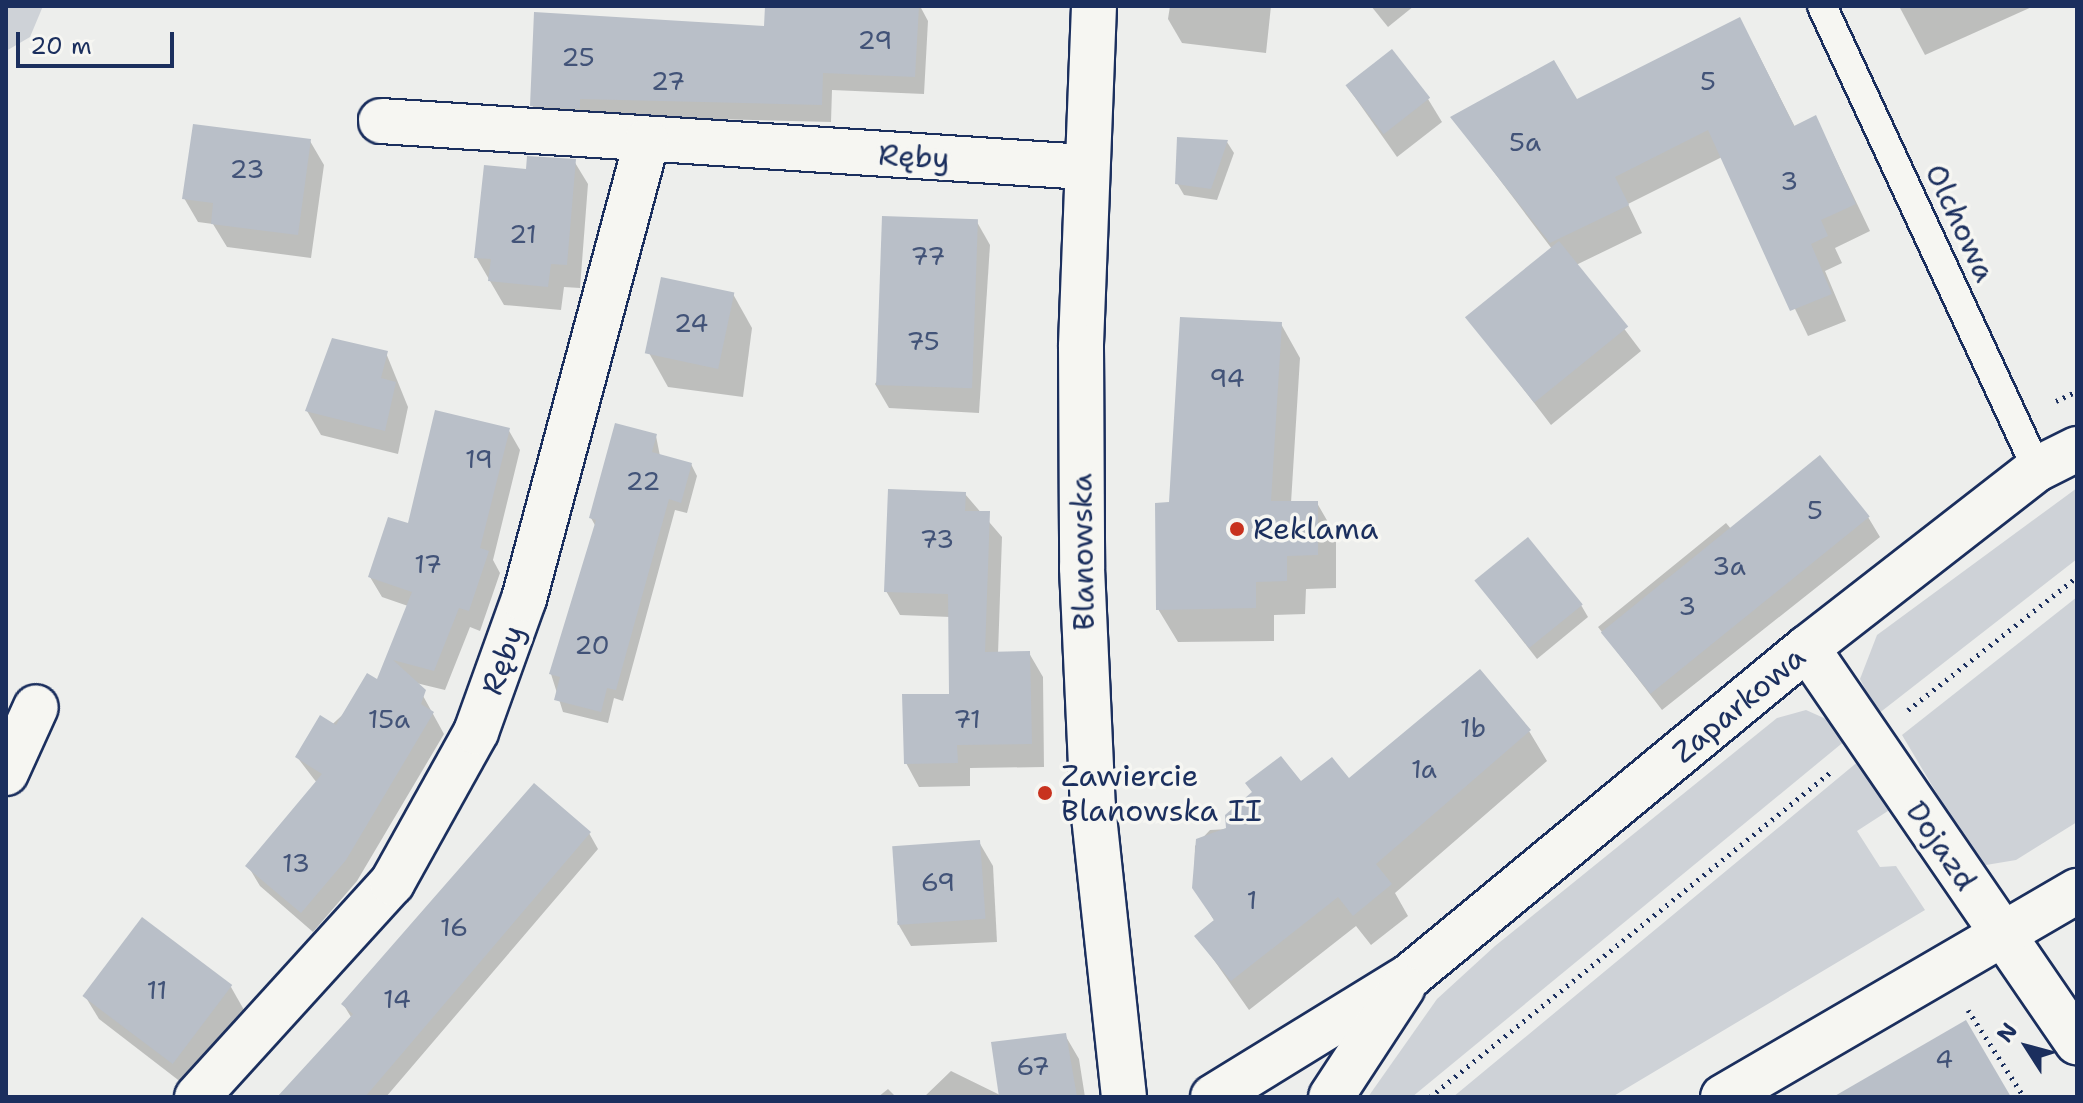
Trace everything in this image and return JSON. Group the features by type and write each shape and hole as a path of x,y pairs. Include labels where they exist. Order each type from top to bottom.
{"street":[{"name":"Blanowska","path":"1094,6 1085,167 1087,691 1124,1097"},
{"name":"Ręby","path":"381,121 647,141 1085,167"},
{"name":"Ręby","path":"197,1097 392,883 476,732 524,599 647,141"},
{"name":"Zaparkowa","path":"1213,1097 1411,975 1807,648 2037,469 2077,449"},
{"name":"Dojazd","path":"1807,648 2002,937 2077,1042"},
{"path":"6,773 36,707"},
{"path":"1723,1097 2077,891"},
{"name":"Zaparkowa","path":"1331,1097 1411,975"}],"lane":[{"name":"Olchowa","path":"1822,6 2037,469"}],"path":[{"path":"2017,426 2077,391"},
{"path":"1430,1097 2077,577"},
{"path":"1959,997 2024,1097"}],"shaded area":[{"path":"6,6 43,6 30,37 6,51"},
{"path":"2077,488 2077,559 1878,714 1860,679 1877,635"},
{"path":"2077,597 2077,822 2016,860 1980,866 1902,735"},
{"path":"1806,710 1835,723 1846,740 1412,1097 1368,1097 1437,999 1495,946 1777,718"},
{"path":"1860,760 1891,809 1857,831 1880,867 1896,866 1925,910 1612,1097 1453,1097"}],"building":[{"path":"765,6 919,6 915,77 823,73 822,105 580,99 580,109 530,106 534,12 764,26"},
{"path":"1740,17 1794,126 1816,115 1856,204 1821,220 1828,236 1811,244 1832,294 1790,311 1708,130 1615,177 1629,205 1550,243 1450,117 1554,60 1577,99"},
{"path":"1392,49 1430,98 1384,134 1346,85"},
{"path":"193,124 311,139 298,235 211,224 213,203 182,199"},
{"path":"1177,137 1228,140 1211,189 1175,184"},
{"path":"527,156 576,159 567,265 551,264 548,287 488,281 491,259 474,258 484,165 526,169"},
{"path":"882,216 978,219 972,388 876,385"},
{"path":"1559,241 1628,326 1534,403 1465,317"},
{"path":"661,277 734,293 718,369 645,353"},
{"path":"1180,317 1282,322 1271,501 1318,501 1318,555 1287,556 1287,581 1256,582 1256,608 1156,610 1155,503 1169,502"},
{"path":"332,338 388,351 381,378 396,382 385,431 305,411"},
{"path":"435,410 510,428 480,548 489,551 469,611 459,608 434,671 393,660 426,690 421,704 434,712 346,860 301,913 245,866 322,774 295,757 320,715 336,725 367,673 377,679 412,592 368,577 388,517 408,523"},
{"path":"615,423 657,434 652,452 692,463 681,503 669,499 616,690 607,688 601,712 554,700 560,677 549,674 596,520 589,518"},
{"path":"1820,455 1870,516 1651,694 1601,632"},
{"path":"888,489 966,492 965,511 990,511 985,652 1030,651 1032,744 957,745 958,763 904,764 902,694 949,694 948,594 884,592"},
{"path":"1528,537 1583,605 1529,648 1474,580"},
{"path":"1480,669 1531,730 1376,864 1392,884 1353,916 1338,897 1231,981 1194,936 1214,920 1192,888 1196,839 1226,828 1225,815 1252,792 1245,783 1281,756 1301,781 1332,757 1349,778"},
{"path":"534,783 591,832 365,1097 277,1097 353,1014 341,1004"},
{"path":"980,840 986,919 898,925 892,846"},
{"path":"142,917 232,985 173,1064 82,996"},
{"path":"1966,1020 2011,1097 1833,1097"},
{"path":"1066,1033 1077,1097 999,1097 991,1042"}],"place":[{"name":"Reklama","path":"1237,529"},
{"name":"Zawiercie Blanowska II","path":"1045,793"}]}
